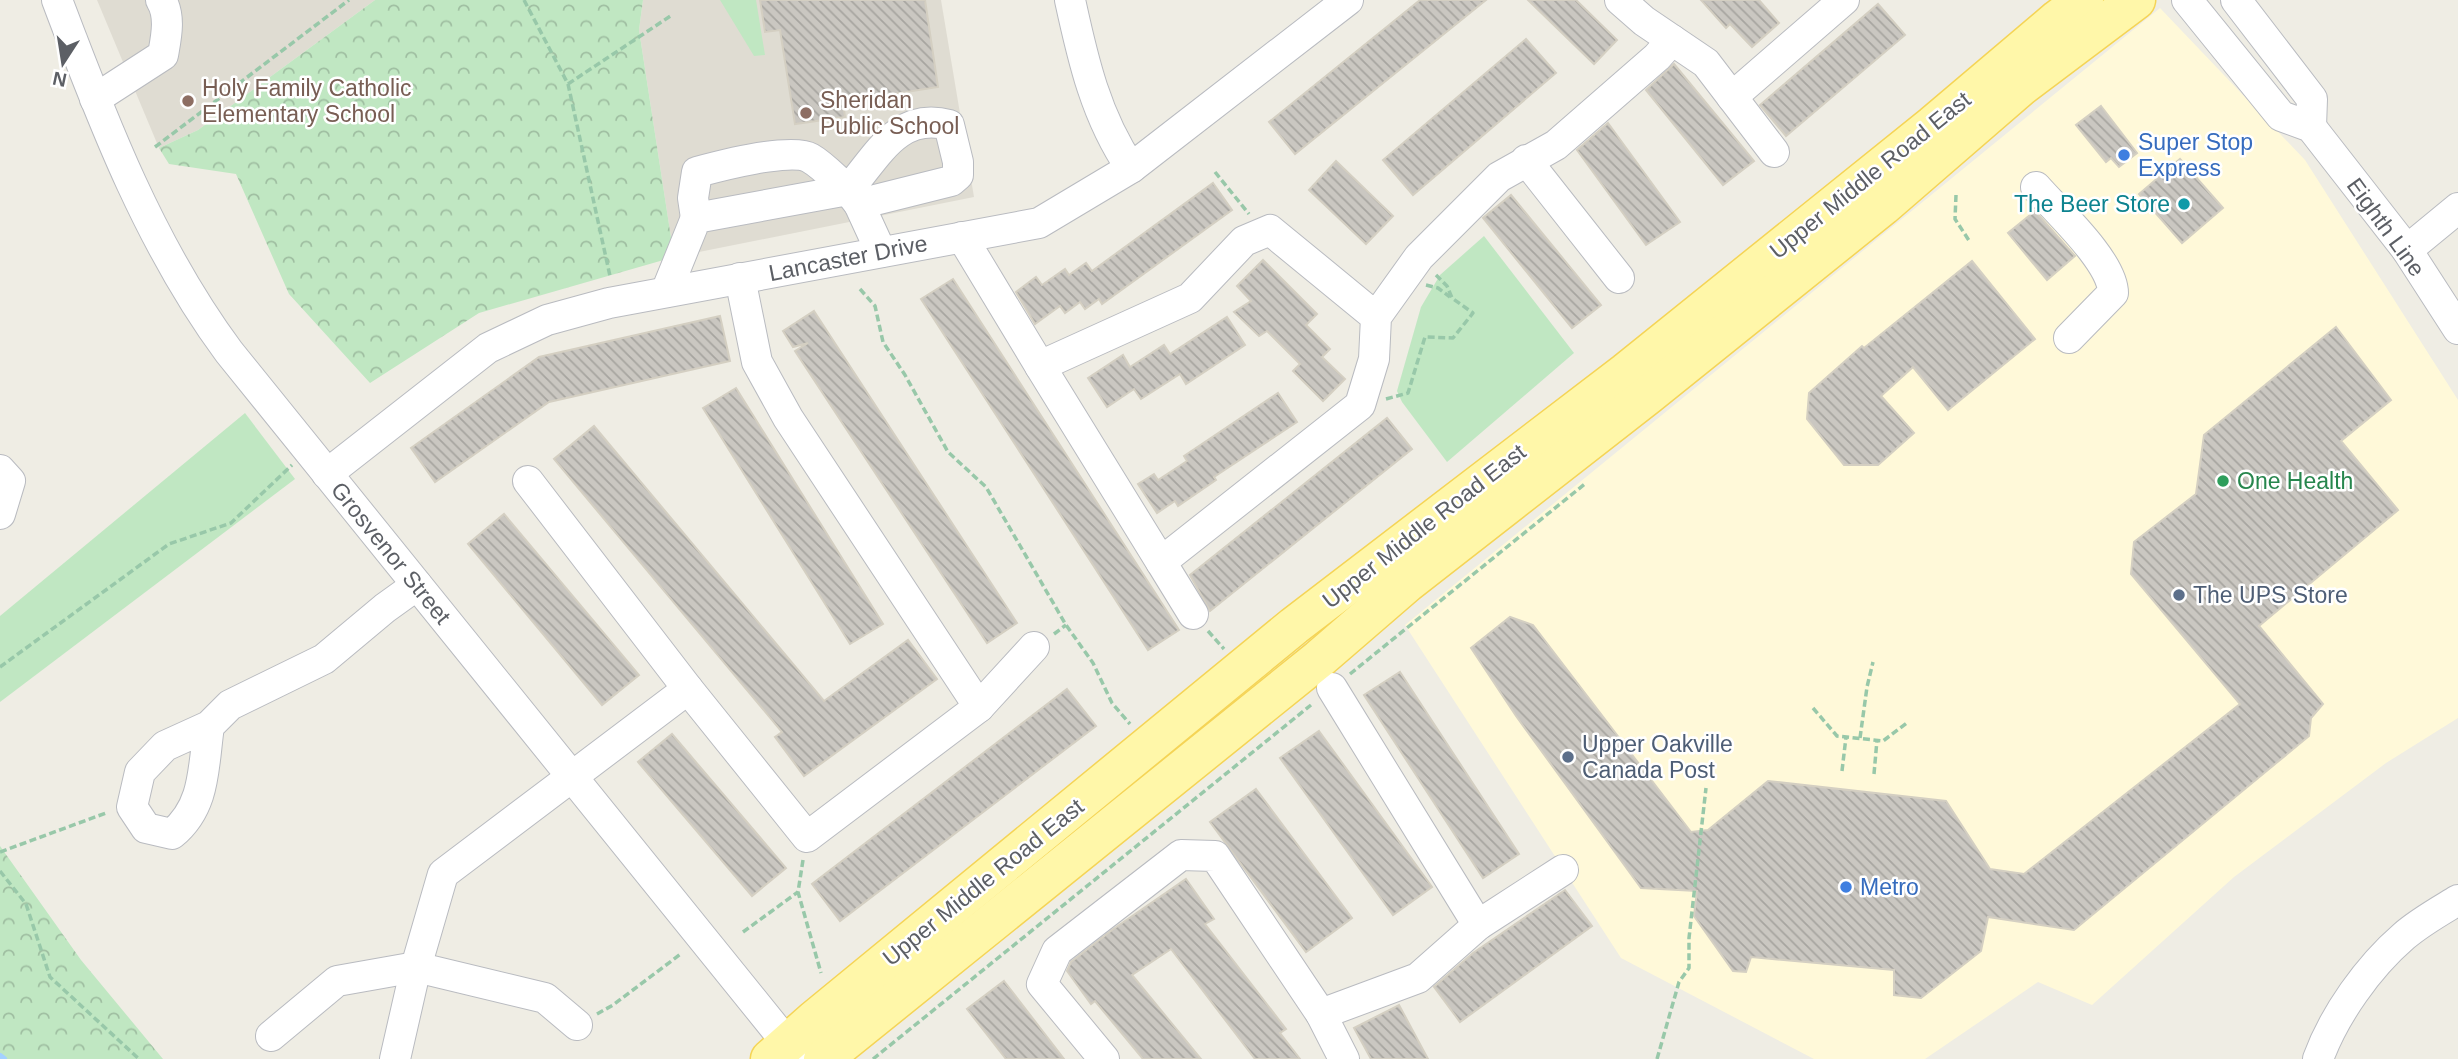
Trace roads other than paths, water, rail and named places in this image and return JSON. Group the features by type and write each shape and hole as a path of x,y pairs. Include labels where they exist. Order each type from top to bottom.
{"main road":[{"name":"Upper Middle Road East","path":"796,1055 814,1020 1294,626 1626,372 2084,0"},
{"name":"Upper Middle Road East","path":"796,1055 1319,659 1407,583 1648,395 1883,206 2023,85 2136,0"}],"street":[{"name":"Grosvenor Street","path":"57,0 113,144 178,278 201,315 796,1055"},
{"path":"95,99 163,55 168,32 161,0"},
{"path":"1070,0 1087,78 1117,148 1131,168"},
{"name":"Lancaster Drive","path":"327,474 488,348 547,320 609,303 1039,223 1131,168 1348,0"},
{"path":"1620,0 1706,63 1774,152"},
{"path":"1732,97 1844,0"},
{"name":"Eighth Line","path":"2187,0 2281,116 2311,127 2407,250 2458,330"},
{"path":"2236,0 2312,99 2311,127"},
{"path":"1161,562 1360,405 1374,359 1376,317 1419,257 1499,177 1556,145 1657,57 1672,40"},
{"path":"666,292 696,218 693,198 697,172 758,159 799,155 810,158 853,197 881,252"},
{"path":"1526,160 1619,278"},
{"path":"2036,187 2101,261 2113,285 2113,293 2069,338"},
{"path":"696,218 853,197"},
{"path":"2407,250 2458,208"},
{"path":"1040,366 1190,298 1244,242 1270,230 1376,317"},
{"path":"962,237 1193,614"},
{"path":"740,278 757,362 788,418 979,707"},
{"path":"0,470 10,481 0,514"},
{"path":"528,481 688,689 807,837 979,707 1034,647"},
{"path":"209,726 230,705 324,659 417,585"},
{"path":"1332,688 1478,925"},
{"path":"395,1059 416,967 443,874 688,689"},
{"path":"1104,1059 1042,984 1047,970 1057,951 1181,855 1215,856 1321,1014 1344,1059"},
{"path":"1321,1014 1418,978 1478,925 1563,870"},
{"path":"2318,1059 2325,1038 2359,984 2404,936 2458,900"},
{"path":"271,1036 337,981 416,967 545,998 577,1025"}],"waterway":[{"path":"0,1056 4,1059"}],"place":[{"name":"Holy Family Catholic Elementary School","path":"188,101"},
{"name":"Sheridan Public School","path":"806,113"},
{"name":"Super Stop Express","path":"2124,155"},
{"name":"The Beer Store","path":"2184,204"},
{"name":"One Health","path":"2223,481"},
{"name":"The UPS Store","path":"2179,595"},
{"name":"Upper Oakville Canada Post","path":"1568,757"},
{"name":"Metro","path":"1846,887"}]}
